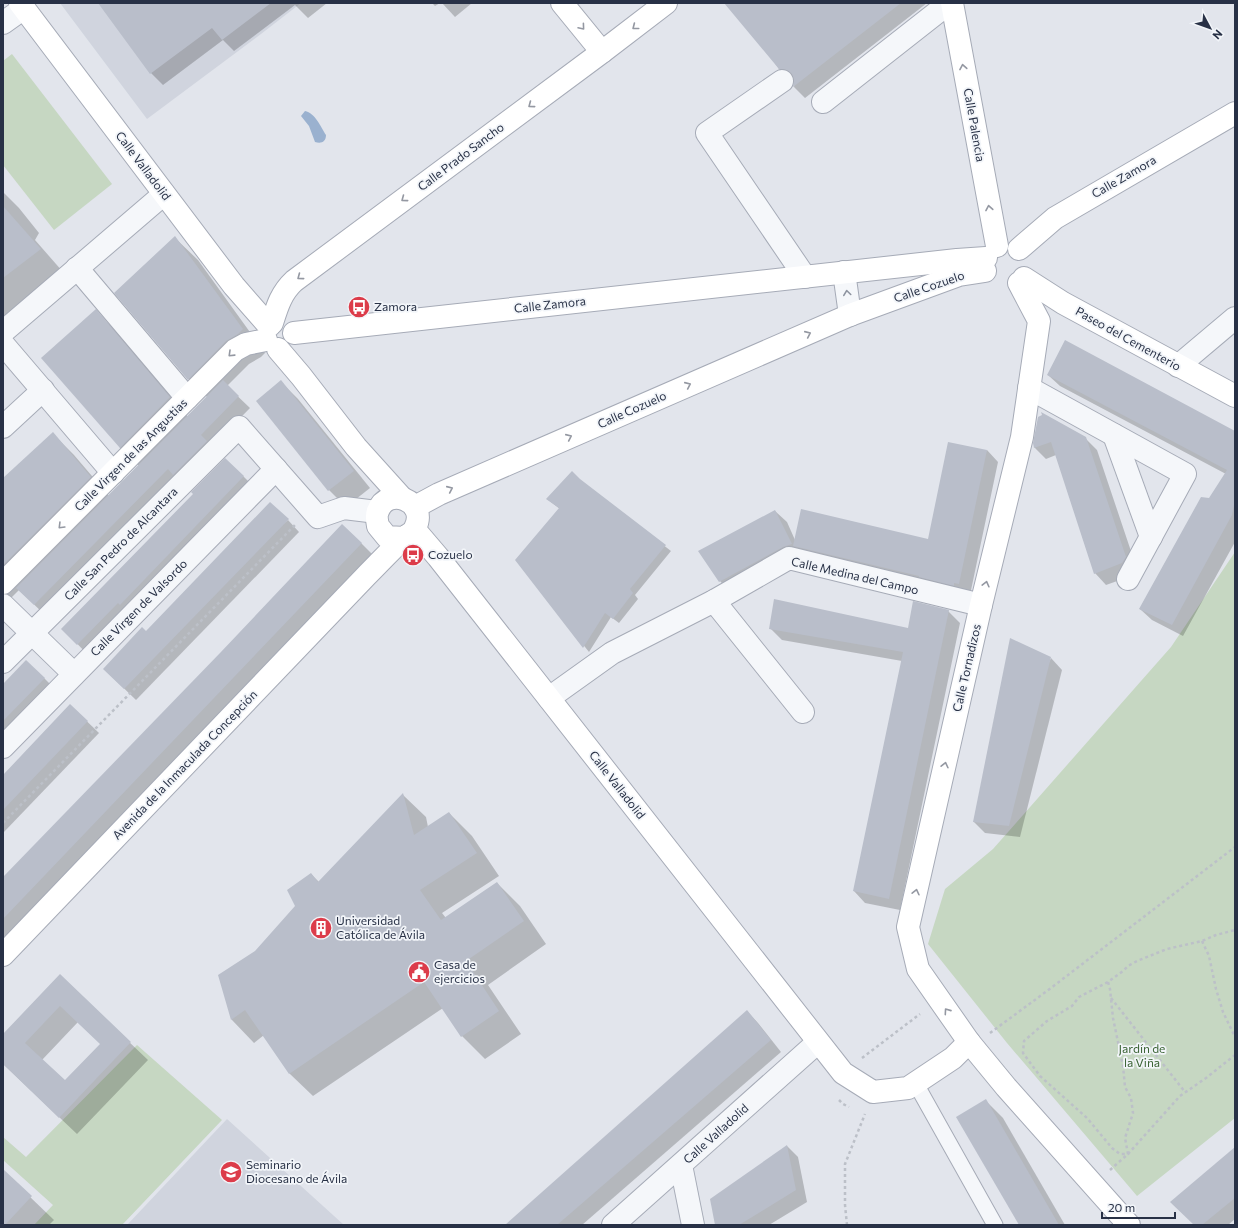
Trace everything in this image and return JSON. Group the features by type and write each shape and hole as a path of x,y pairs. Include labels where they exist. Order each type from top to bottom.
{"street":[{"path":"562,3 602,52"},
{"name":"Calle Prado Sancho","path":"278,336 278,303 282,294 294,281 666,3"},
{"path":"823,102 950,3"},
{"name":"Calle Palencia","path":"950,3 989,259"},
{"path":"3,24 22,6"},
{"name":"Calle Valladolid","path":"22,6 237,290 278,336 301,376 356,447 409,502"},
{"path":"782,81 707,133 806,277"},
{"name":"Calle Zamora","path":"1019,249 1055,218 1235,113"},
{"path":"3,332 164,194"},
{"path":"1008,244 1019,249 1027,262 1021,281 1005,288 992,283 989,259 1008,244"},
{"name":"Calle Zamora","path":"278,336 844,272 957,260 989,259"},
{"name":"Calle Cozuelo","path":"409,502 439,494 850,315 959,276 989,259"},
{"path":"77,268 187,398"},
{"path":"844,272 850,315"},
{"name":"Paseo del Cementerio","path":"1021,281 1235,396"},
{"name":"Calle Tornadizos","path":"1021,281 1039,321 1022,437 981,606 908,927 918,969 969,1042 1006,1087 1129,1225"},
{"path":"1178,366 1235,318"},
{"name":"Calle Virgen de las Angustias","path":"3,583 235,350 246,344 278,336"},
{"path":"3,344 113,473"},
{"path":"1029,388 1185,474 1128,579"},
{"path":"3,427 43,390"},
{"name":"Calle San Pedro de Alcantara","path":"3,662 239,427 276,469"},
{"path":"1114,435 1151,537"},
{"name":"Calle Valladolid","path":"356,447 379,508"},
{"path":"276,469 318,517 344,508 379,508 390,498 409,502 418,518 402,535 378,526 379,508"},
{"name":"Calle Virgen de Valsordo","path":"3,747 276,469"},
{"name":"Calle Valladolid","path":"402,535 438,557 843,1073 873,1092 908,1088 953,1058 969,1042"},
{"name":"Avenida de la Inmaculada Concepción","path":"3,955 366,576 402,535"},
{"name":"Calle Medina del Campo","path":"549,698 612,653 714,601 789,558 981,606"},
{"path":"714,601 803,712"},
{"path":"3,605 74,674"},
{"name":"Calle Valladolid","path":"613,1225 818,1042"},
{"path":"681,1165 692,1225"}],"lane":[{"path":"916,1084 995,1225"}],"path":[{"path":"3,823 310,508"},
{"path":"985,1027 990,1033 1235,847"},
{"path":"1128,1154 1120,1154 1112,1148 1087,1118 1040,1076 1023,1053 1024,1041 1048,1021 1072,1006 1079,997 1108,982 1128,966 1144,957 1167,949 1202,940 1216,934 1235,930"},
{"path":"1202,940 1209,956 1216,990 1223,1012 1235,1037"},
{"path":"1108,982 1113,1018 1123,1066 1125,1087 1131,1098 1134,1114 1125,1138 1128,1154"},
{"path":"1111,997 1185,1092"},
{"path":"854,1108 842,1104 832,1087 843,1073 938,999"},
{"path":"1092,1184 1128,1154 1180,1096 1235,1055"},
{"path":"847,1225 845,1205 845,1164 866,1112 860,1110"}],"shaded area":[{"path":"60,3 301,3 147,119"},
{"name":"Seminario Diocesano de Ávila","path":"227,1119 344,1225 127,1225"}],"green space":[{"path":"12,54 112,184 54,230 3,165 3,61"},
{"name":"Jardín de la Viña","path":"1235,552 1235,1118 1137,1196 1007,1043 928,944 945,889 993,849 1171,647"},
{"path":"137,1045 222,1120 122,1225 34,1225 53,1205 3,1160 3,1137 26,1157"}],"water":[{"path":"305,111 312,114 320,124 326,135 323,142 315,142 309,126 301,116"}],"building":[{"path":"98,3 271,3 222,40 212,28 150,74"},
{"path":"724,3 901,3 793,87 794,80 792,74 787,70 779,69"},
{"path":"3,206 41,249 3,278"},
{"path":"175,236 243,329 238,334 226,341 188,380 114,293"},
{"path":"96,309 170,397 120,448 41,358"},
{"path":"1065,340 1235,431 1235,500 1232,515 1172,625 1139,609 1201,497 1209,498 1227,470 1047,375"},
{"path":"223,380 239,396 201,435 207,441 173,475 168,469 34,605 16,588"},
{"path":"281,380 354,471 328,491 256,401"},
{"path":"1041,412 1086,437 1126,557 1122,563 1094,574 1051,442 1034,448 1033,443 1038,417 1042,415"},
{"path":"53,432 91,477 3,565 3,478"},
{"path":"948,442 987,450 959,584 954,583 954,586 919,576 793,546 801,509 928,539"},
{"path":"225,458 244,476 120,605 118,603 77,645 61,629 193,494 191,492"},
{"path":"572,471 580,479 666,545 630,589 633,593 613,619 605,613 583,648 515,560 559,508 546,499"},
{"path":"270,502 289,519 124,689 103,669 142,627 146,631"},
{"path":"775,510 792,544 783,547 719,582 698,551"},
{"path":"342,524 362,543 3,919 3,877 220,653"},
{"path":"774,599 908,628 913,601 949,610 889,899 853,891 903,652 769,629"},
{"path":"1010,638 1051,657 1009,826 973,822"},
{"path":"26,660 45,678 3,721 3,684"},
{"path":"70,704 88,721 3,810 3,775"},
{"path":"403,793 414,835 449,812 477,853 420,890 441,920 497,882 524,921 466,961 499,1011 461,1037 424,982 289,1074 245,1010 231,1020 218,975 255,951 295,906 287,890 311,873 318,882"},
{"path":"60,974 131,1042 59,1118 3,1064 3,1034","holes":["60,1006 100,1044 65,1080 25,1043"]},
{"path":"747,1010 771,1040 557,1225 505,1225"},
{"path":"986,1099 1059,1225 1019,1225 956,1117"},
{"path":"787,1145 796,1190 739,1225 715,1225 710,1199"},
{"path":"1235,1147 1235,1198 1202,1225 1194,1225 1170,1202"},
{"path":"3,1169 32,1196 5,1225 3,1225"}],"place":[{"name":"Zamora","path":"359,307"},
{"name":"Cozuelo","path":"413,555"},
{"name":"Universidad Católica de Ávila","path":"321,928"},
{"name":"Casa de ejercicios","path":"419,972"},
{"name":"Seminario Diocesano de Ávila","path":"231,1172"}]}
